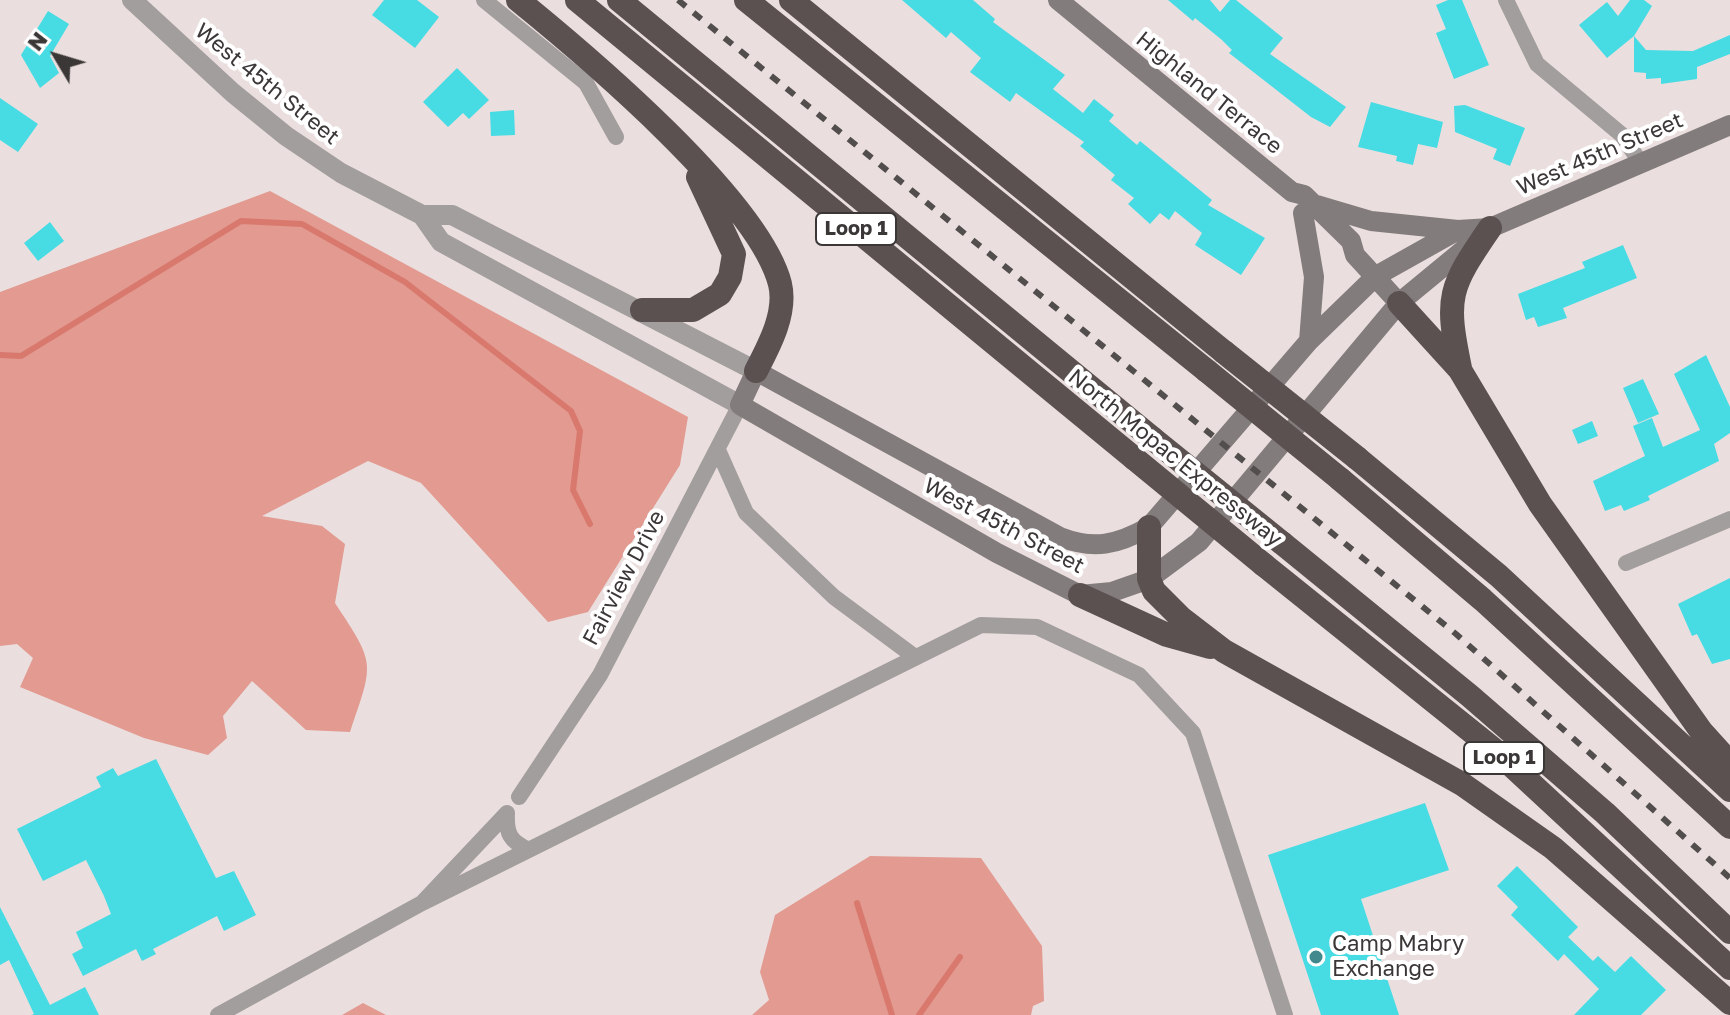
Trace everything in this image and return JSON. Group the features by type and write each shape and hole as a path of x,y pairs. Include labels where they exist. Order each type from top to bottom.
{"highway":[{"path":"518,0 604,74 714,182 759,239 771,258 781,287 779,315 756,371"},
{"name":"North Mopac Expressway","path":"577,0 1264,565 1497,752 1730,968"},
{"path":"619,0 1470,696 1605,813 1730,932"},
{"path":"746,0 1340,479 1483,600 1730,827"},
{"path":"791,0 1499,576 1730,790"},
{"path":"642,310 693,310 720,294 730,277 734,254 691,160"},
{"path":"1460,370 1450,315 1451,295 1457,276 1490,228"},
{"path":"1399,303 1460,370 1549,517 1692,719 1730,763"},
{"path":"1149,527 1149,579 1164,603 1224,651 1462,784 1553,848 1730,1003"},
{"path":"1080,595 1167,635 1224,651"}],"main road":[{"name":"Highland Terrace","path":"1058,0 1292,192 1295,205 1307,208 1342,252 1355,255 1399,303"},
{"name":"West 45th Street","path":"740,405 997,553 1080,595 1112,592 1149,579 1174,564 1222,517 1399,303 1490,228 1730,125"},
{"path":"1309,341 1314,277 1307,208 1371,221 1458,230"},
{"name":"West 45th Street","path":"756,371 1060,537 1098,546 1117,543 1149,527 1309,341 1376,276 1458,230 1490,228"},
{"name":"Fairview Drive","path":"740,405 756,371"}],"street":[{"name":"West 45th Street","path":"132,0 286,136 341,173 422,215 452,215 756,371"},
{"path":"484,0 586,83 616,137"},
{"path":"1506,0 1537,64 1622,135 1640,162"},
{"name":"West 45th Street","path":"422,215 441,242 740,405"},
{"name":"Fairview Drive","path":"519,797 600,675 740,405"},
{"path":"718,450 746,513 834,597 915,657"},
{"path":"1626,563 1730,519"},
{"path":"226,1013 422,903 981,625 1037,627 1139,675 1193,733 1285,1015"},
{"path":"422,903 507,813 506,831 513,842 529,850"}],"shaded area":[{"path":"270,191 688,417 680,465 588,612 548,622 421,483 368,461 262,516 322,526 345,544 335,603 364,653 367,677 364,691 350,732 306,730 252,681 223,716 227,738 208,755 144,738 20,687 33,658 17,644 0,646 0,292"},
{"path":"870,856 981,858 1042,946 1044,1001 1033,1006 1031,1015 752,1015 769,1000 760,972 775,915"},
{"path":"363,1003 386,1015 342,1015"}],"building":[{"path":"384,0 417,0 439,17 415,48 372,15"},
{"path":"902,0 973,0 995,19 993,22 1065,75 1053,89 1083,113 1094,99 1114,115 1109,121 1137,145 1140,141 1212,200 1208,205 1265,238 1241,275 1195,245 1202,233 1175,211 1169,220 1160,213 1150,224 1128,204 1134,198 1111,180 1115,175 1080,146 1084,142 1016,93 1010,102 970,72 981,58 951,32 946,38"},
{"path":"1168,0 1210,0 1220,12 1230,0 1236,0 1283,38 1270,54 1346,107 1330,127 1311,117 1229,53 1232,50 1222,40"},
{"path":"1448,0 1462,0 1489,65 1454,79 1436,33 1446,29 1436,5"},
{"path":"1630,0 1644,0 1652,6 1634,36 1607,58 1579,25 1607,2 1618,16"},
{"path":"48,11 69,24 50,56 59,73 40,88 21,55"},
{"path":"1730,35 1730,54 1697,67 1697,79 1661,84 1661,78 1646,79 1646,73 1634,72 1634,36 1646,50 1693,51"},
{"path":"457,68 489,100 469,119 463,113 448,127 423,102"},
{"path":"0,98 38,124 18,152 0,140"},
{"path":"1371,102 1443,122 1437,148 1418,144 1413,165 1396,161 1397,156 1358,147"},
{"path":"1465,105 1525,128 1510,166 1493,159 1497,149 1455,132 1454,106"},
{"path":"514,110 515,135 491,136 490,112"},
{"path":"50,222 64,241 38,261 24,243"},
{"path":"1623,245 1637,278 1563,308 1567,318 1538,327 1534,317 1526,320 1518,294 1585,268 1582,262"},
{"path":"1706,355 1730,407 1730,433 1714,444 1719,461 1648,496 1650,500 1624,511 1621,505 1605,511 1593,481 1645,456 1633,426 1652,418 1663,447 1700,430 1674,374"},
{"path":"1643,379 1659,414 1638,423 1623,388"},
{"path":"1592,421 1598,436 1578,444 1572,430"},
{"path":"1730,578 1730,659 1712,664 1697,634 1692,636 1678,604"},
{"path":"156,759 216,878 234,871 256,915 224,931 217,916 153,949 156,954 142,961 136,949 83,976 72,954 83,948 76,932 111,914 104,896 86,860 43,881 17,829 101,787 96,777 113,768 118,776"},
{"path":"1425,803 1449,870 1361,899 1399,1015 1321,1015 1268,855"},
{"path":"1517,866 1578,927 1568,937 1593,961 1598,956 1615,972 1631,956 1666,990 1641,1015 1574,1015 1599,989 1564,954 1558,961 1511,915 1518,907 1497,886"},
{"path":"0,907 50,1005 85,987 99,1015 31,1015 34,1014 9,960 0,965"}],"waterway":[{"path":"0,355 21,356 241,221 302,224 405,282 571,411 580,431 573,490 590,524"},
{"path":"857,903 892,1015"},
{"path":"919,1015 960,957"}],"railway":[{"path":"678,0 1456,634 1730,878"}],"place":[{"name":"Camp Mabry Exchange","path":"1316,957"}]}
